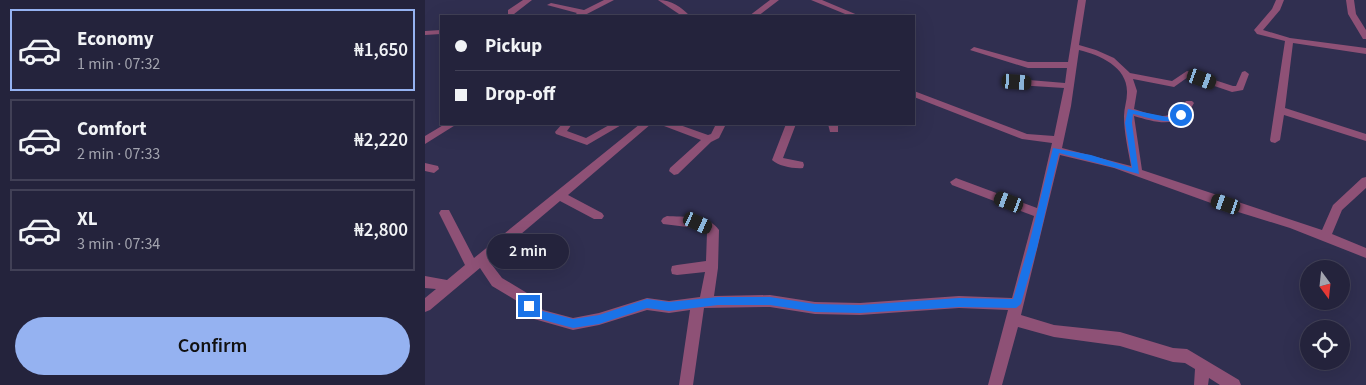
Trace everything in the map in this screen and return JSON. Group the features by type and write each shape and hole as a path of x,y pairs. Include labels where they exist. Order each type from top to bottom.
{"street":[{"path":"511,12 528,0"},
{"path":"551,5 580,14 609,0"},
{"path":"662,0 686,15"},
{"path":"754,15 775,0"},
{"path":"815,0 853,15"},
{"path":"995,385 1041,214 1069,86 1082,0"},
{"path":"1280,0 1276,10 1259,32 1289,40 1366,51"},
{"path":"1350,0 1352,14 1366,37"},
{"path":"425,33 440,32"},
{"path":"1275,140 1280,110 1284,61 1289,40"},
{"path":"1075,47 1100,53 1127,75 1174,84 1187,74 1237,89 1241,86 1245,74"},
{"path":"974,50 1027,65 1072,65"},
{"path":"1127,75 1132,90 1129,123 1137,172"},
{"path":"1017,82 1069,86"},
{"path":"915,94 1026,138 1056,145 1137,172 1366,253"},
{"path":"1130,111 1154,118 1174,119 1181,115 1189,103"},
{"path":"1280,110 1366,138"},
{"path":"425,141 450,125"},
{"path":"566,125 560,132 587,142 616,125"},
{"path":"425,306 644,125"},
{"path":"671,125 708,139"},
{"path":"674,171 708,139 715,136 720,125"},
{"path":"791,125 777,160 799,165"},
{"path":"1325,237 1337,208 1366,180"},
{"path":"956,182 1041,214"},
{"path":"560,196 598,216"},
{"path":"445,213 476,263 497,282 522,297 539,315 573,324 599,319 647,304 669,307 702,302 770,301 815,308 860,309 959,302 1016,304"},
{"path":"667,221 698,223 713,230 712,268 702,302 686,385"},
{"path":"677,270 704,266 712,268"},
{"path":"425,282 449,286"},
{"path":"1012,319 1054,331 1120,339 1173,355 1187,356 1234,385"},
{"path":"1201,385 1203,365"}],"route":[{"path":"529,306 539,315 573,324 599,319 647,304 669,307 718,301 770,301 815,308 860,309 924,306 959,302 1016,304 1033,248 1055,150 1091,158 1137,172 1129,123 1128,114 1130,111 1154,118 1174,119 1181,115"}]}
